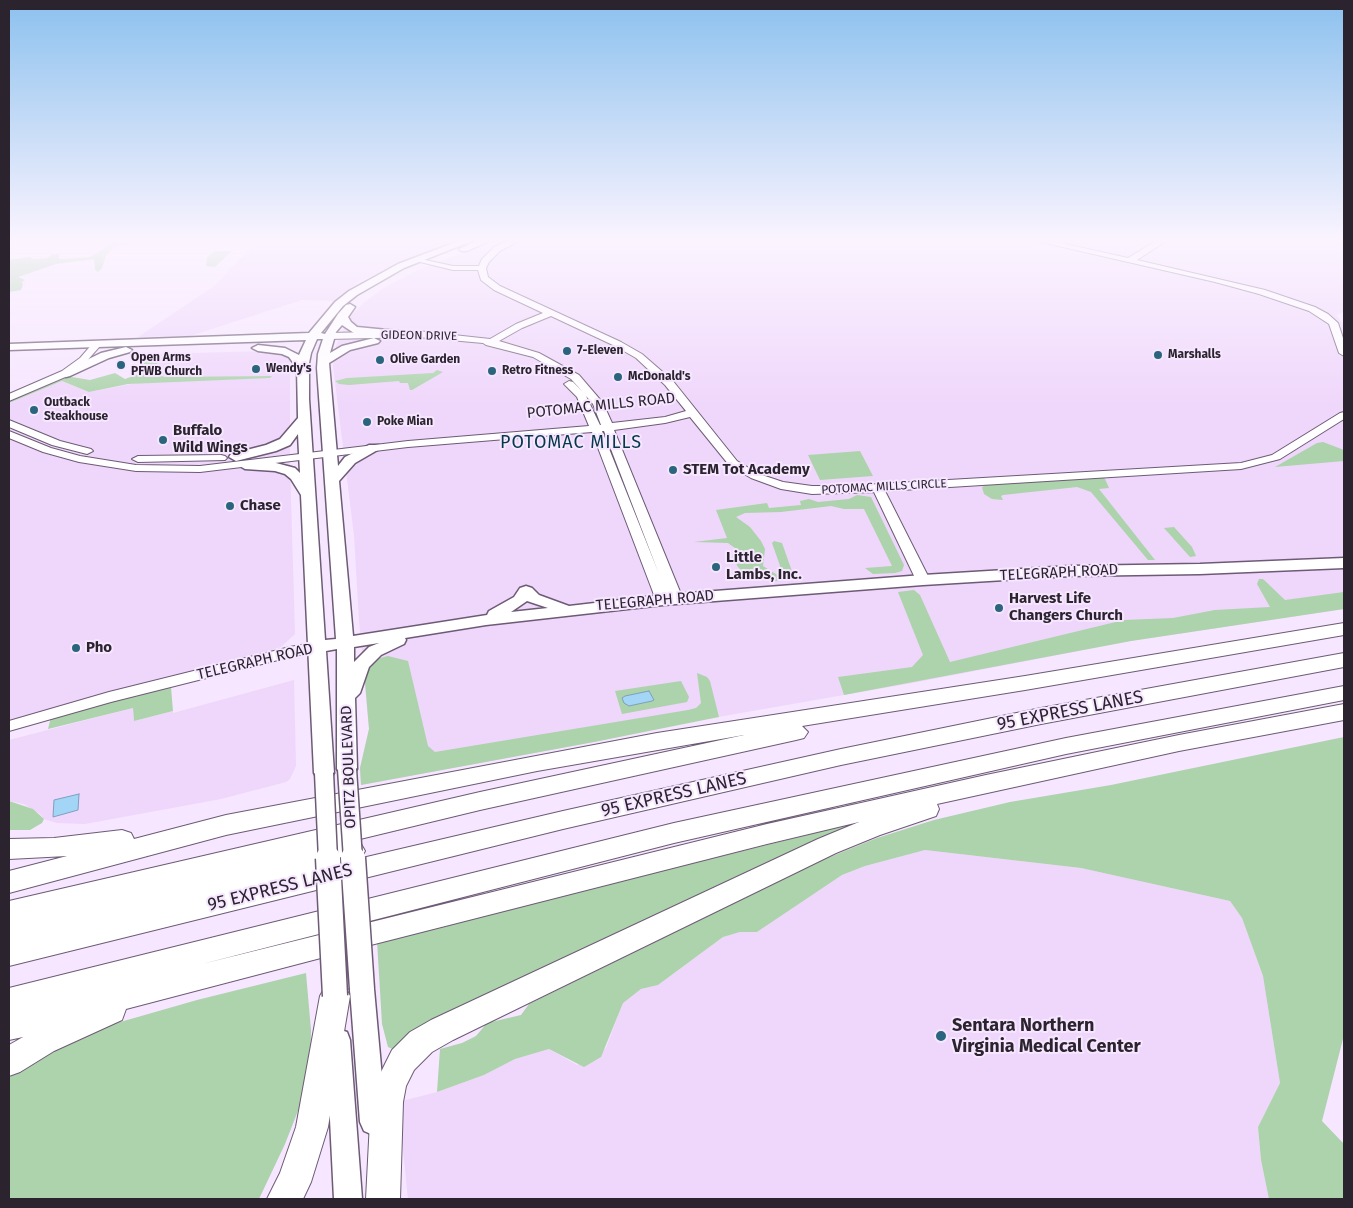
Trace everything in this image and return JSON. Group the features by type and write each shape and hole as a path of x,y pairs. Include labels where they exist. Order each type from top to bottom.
{"highway":[{"path":"9,849 83,846 260,818 657,741 1025,684 1344,629"},
{"name":"95 EXPRESS LANES","path":"9,954 544,824 822,761 1031,718 1344,660"},
{"path":"9,912 480,801 1025,684"},
{"path":"9,1001 475,882 713,824 1066,746 1344,693"},
{"path":"9,1027 768,834 1088,763 1344,712"},
{"path":"1280,724 1344,718"},
{"path":"382,1199 387,1102 391,1084 403,1060 421,1042 442,1030 827,846 871,828 940,804 1088,763"},
{"path":"9,882 260,818"},
{"path":"9,934 340,854"},
{"path":"9,1062 43,1041 70,1028 237,968"},
{"path":"284,1199 294,1182 312,1127 349,992"}],"main road":[{"path":"310,340 323,321 350,295"},
{"path":"328,339 342,316 365,295"},
{"path":"342,316 346,324 354,330 398,334"},
{"path":"257,338 294,333 323,321"},
{"name":"GIDEON DRIVE","path":"9,352 257,338 310,340"},
{"name":"GIDEON DRIVE","path":"9,347 95,346 143,348 238,345 328,339"},
{"name":"OPITZ BOULEVARD","path":"328,339 323,362 345,643 347,769 340,854"},
{"name":"OPITZ BOULEVARD","path":"310,340 302,366 324,774 340,854 349,992 347,1198"},
{"path":"323,362 346,348 374,341"},
{"path":"238,345 285,351 293,354 302,366"},
{"path":"66,373 110,353 143,348"},
{"path":"241,461 285,442 304,419"},
{"path":"332,481 348,462 374,448"},
{"path":"241,461 290,471 296,476 308,495"},
{"name":"TELEGRAPH ROAD","path":"318,647 486,620 669,599 1082,570 1200,569 1344,563"},
{"path":"486,620 520,600 526,591 538,600 570,609"},
{"path":"346,725 352,687 361,665 375,651 386,644 429,629"},
{"name":"OPITZ BOULEVARD","path":"349,992 379,1199"}],"street":[{"name":"POTOMAC MILLS CIRCLE","path":"513,295 618,344 639,356 669,383 726,457 741,469 781,485 812,490 878,488 1255,464 1282,454 1344,415"},
{"path":"1270,295 1312,309 1325,316 1333,323 1344,353"},
{"path":"487,344 519,326 550,313"},
{"name":"GIDEON DRIVE","path":"328,339 398,334 451,336 529,353 564,369 593,395 601,425 669,599"},
{"name":"GIDEON DRIVE","path":"328,339 440,341 487,344"},
{"path":"9,398 66,373 83,360 95,346"},
{"path":"9,393 62,369 95,346"},
{"name":"POTOMAC MILLS ROAD","path":"330,450 543,434 672,413 692,413"},
{"name":"POTOMAC MILLS ROAD","path":"9,434 62,455 136,468 200,469 241,461 330,450 432,433 518,430 666,420 692,413"},
{"name":"POTOMAC MILLS ROAD","path":"9,423 56,443 107,455 156,460 241,461"},
{"path":"878,488 924,580"},
{"name":"TELEGRAPH ROAD","path":"9,726 109,697 290,652 318,647"}],"shaded area":[{"path":"200,295 341,295 333,301 302,300 190,336 138,337"},
{"name":"POTOMAC MILLS","path":"373,295 1344,295 1344,312 1336,315 1344,325 1344,609 1131,641 907,684 695,721 594,742 361,785 360,768 369,729 359,620 354,535 333,366 336,346 348,318"},
{"path":"269,351 287,356 290,361 290,465 295,634 281,647 262,653 9,721 9,403 62,381 89,392 137,383 147,371 141,362 148,354"},
{"path":"294,680 296,766 290,779 286,782 221,799 85,824 57,823 44,819 40,814 24,804 9,801 9,740 133,708 134,721 173,711 173,713"},
{"name":"Sentara Northern Virginia Medical Center","path":"925,850 1081,868 1230,901 1242,918 1263,976 1280,1083 1258,1127 1261,1160 1269,1199 408,1199 398,1102 437,1092 484,1075 515,1059 549,1049 577,1065 606,1048 623,1002 641,989 658,985 723,937 740,932 757,932 842,875 865,866"}],"green space":[{"path":"155,361 157,363 155,372 164,377 272,376 270,378 128,384 89,392 62,381 9,403 9,399 66,376 90,380 115,373 125,379 147,371 141,362"},
{"path":"437,370 443,372 412,390 410,390 408,383 400,383 399,381 349,385 339,384 335,381 347,378 433,373"},
{"path":"1323,442 1344,450 1344,461 1275,467 1317,443"},
{"path":"860,451 873,476 820,480 808,455"},
{"path":"1103,477 1109,488 1099,489 1155,560 1148,560 1091,492 1077,487 1003,495 1001,496 1003,500 992,499 984,494 982,487 988,484"},
{"path":"857,495 871,497 904,565 902,571 873,574 865,568 892,566 864,509 844,509 831,506 781,512 745,513 736,517 750,527 761,541 765,549 763,566 779,576 782,581 746,575 738,567 732,556 736,555 735,548 728,543 694,542 727,538 716,510 767,503 769,508 801,505 800,501 809,499 818,502 849,499"},
{"path":"1174,527 1192,547 1196,556 1190,557 1164,528"},
{"path":"774,541 782,543 794,577 784,577 772,543"},
{"path":"1259,579 1263,579 1285,600 1344,592 1344,609 1131,641 844,695 838,677 912,667 923,655 898,592 914,590 920,595 950,662 1124,620 1173,618 1215,610 1270,607 1257,584"},
{"path":"388,656 408,661 428,746 435,752 696,708 701,703 697,673 707,677 710,681 719,717 361,785 360,768 369,729 365,682 367,673 373,663 380,658"},
{"path":"681,681 689,697 687,702 622,714 615,691"},
{"path":"171,687 173,711 134,721 133,708 48,729 51,717"},
{"path":"1344,737 1344,1035 1322,1121 1344,1144 1344,1199 1269,1199 1261,1160 1258,1127 1280,1083 1263,976 1242,918 1230,901 1081,868 925,850 865,866 842,875 757,932 740,932 723,937 658,985 641,989 623,1003 601,1057 584,1067 549,1049 515,1059 484,1075 437,1092 440,1049 462,1043 476,1036 487,1023 521,1015 529,1004 820,861 877,838 934,820 1010,802 1111,785"},
{"path":"9,801 33,809 44,819 42,823 30,830 9,830"},
{"path":"876,818 397,1051 388,1047 382,1024 377,941"},
{"path":"306,973 311,1030 310,1080 285,1144 259,1199 9,1199 9,1078 12,1075 82,1033 197,1000"}],"water":[{"path":"649,691 654,700 652,701 629,706 624,703 622,698 625,696"},
{"path":"79,794 78,810 53,817 54,800"}],"place":[{"name":"7-Eleven","path":"567,351"},
{"name":"Marshalls","path":"1158,355"},
{"name":"Olive Garden","path":"380,360"},
{"name":"Open Arms PFWB Church","path":"121,365"},
{"name":"Wendy's","path":"256,369"},
{"name":"Retro Fitness","path":"492,371"},
{"name":"McDonald's","path":"618,377"},
{"name":"Outback Steakhouse","path":"34,410"},
{"name":"Poke Mian","path":"367,422"},
{"name":"Buffalo Wild Wings","path":"163,440"},
{"name":"STEM Tot Academy","path":"673,470"},
{"name":"Chase","path":"230,506"},
{"name":"Little Lambs, Inc.","path":"716,567"},
{"name":"Harvest Life Changers Church","path":"999,608"},
{"name":"Pho","path":"76,648"},
{"name":"Sentara Northern Virginia Medical Center","path":"941,1036"}],"district":[{"name":"POTOMAC MILLS","path":"571,443"}]}
